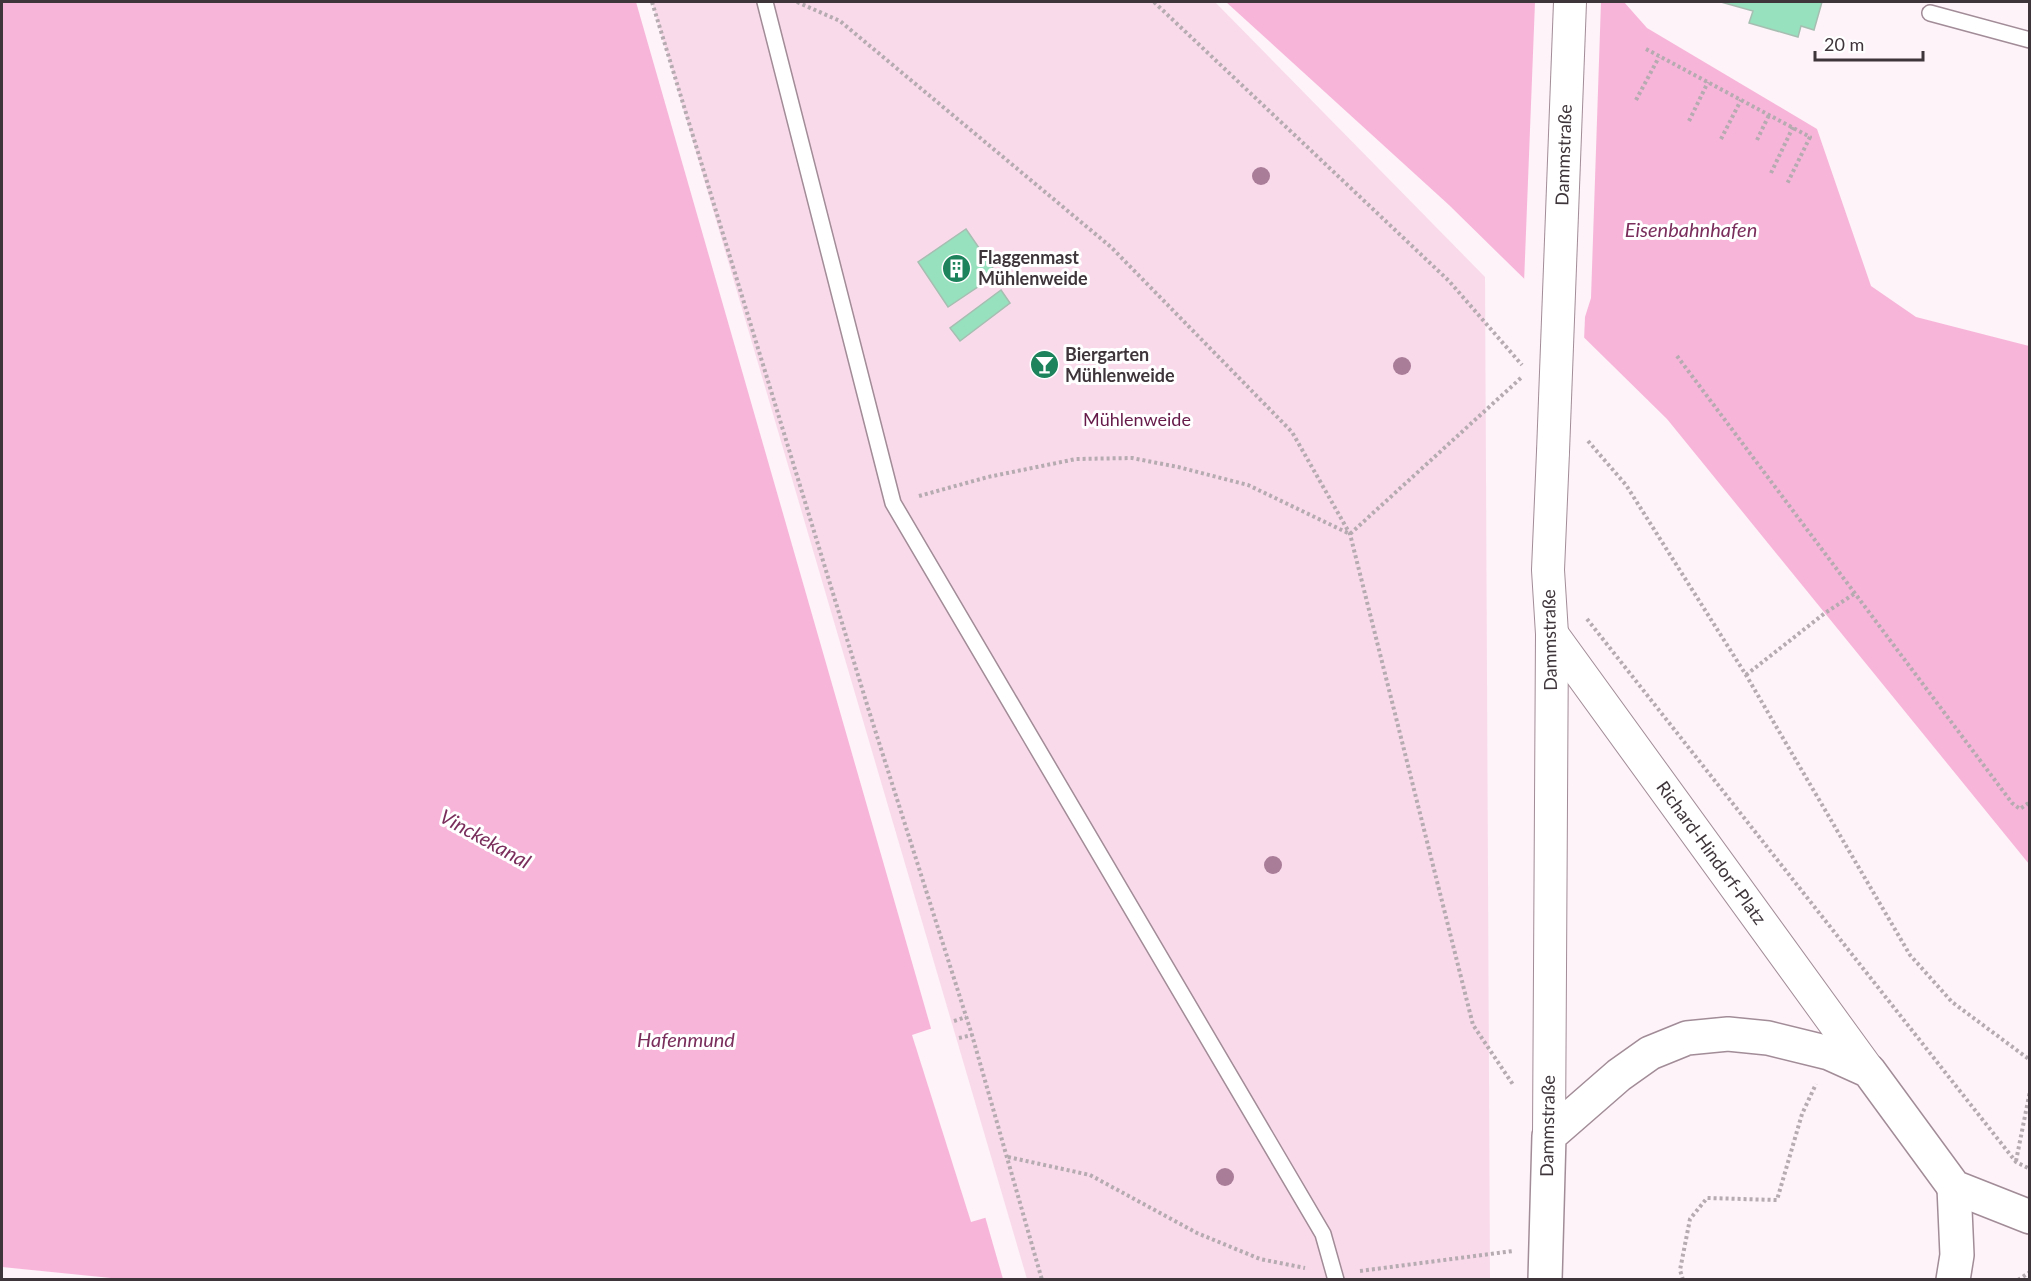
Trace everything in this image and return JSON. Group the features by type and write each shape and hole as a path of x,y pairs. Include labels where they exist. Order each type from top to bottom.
{"street":[{"name":"Dammstraße","path":"1545,1280 1549,1136 1552,634 1548,570 1570,2"},
{"name":"Richard-Hindorf-Platz","path":"1552,634 1954,1187"},
{"name":"Richard-Hindorf-Platz","path":"1549,1136 1619,1076 1650,1053 1688,1038 1728,1034 1768,1038 1829,1053 1869,1071"},
{"path":"1953,1280 1958,1255 1954,1187 2030,1217"}],"lane":[{"path":"765,2 892,503 1323,1234 1335,1277"},
{"path":"1930,13 2030,40"}],"path":[{"path":"652,2 866,700 972,1035 1042,1280"},
{"path":"797,2 840,21 1111,247 1292,432 1350,534 1473,1025 1517,1090"},
{"path":"1646,49 1810,137 1787,184"},
{"path":"1636,100 1659,57"},
{"path":"1689,121 1708,82"},
{"path":"1721,139 1741,100"},
{"path":"1757,140 1769,115"},
{"path":"1771,173 1793,127"},
{"path":"1677,356 2012,803 2020,809 2030,802"},
{"path":"1350,534 1528,371"},
{"path":"892,503 1032,467 1076,459 1132,458 1178,466 1248,484 1350,534"},
{"path":"1746,675 1825,613 1854,594"},
{"path":"1585,617 2016,1162 2030,1169"},
{"path":"1910,955 1952,1002 2030,1060"},
{"path":"954,1021 966,1017"},
{"path":"959,1038 972,1035"},
{"path":"1683,1280 1680,1270 1690,1219 1707,1198 1777,1200 1802,1114 1829,1053"},
{"path":"2016,1162 2030,1091"},
{"path":"1008,1157 1090,1175 1197,1233 1260,1259 1335,1277 1546,1247"},
{"path":"2018,1280 2030,1272"}],"green space":[{"name":"Mühlenweide","path":"652,2 1215,2 1485,277 1490,1279 1027,1279"}],"water":[{"path":"2,2 636,2 1003,1279 2,1279"},
{"name":"Eisenbahnhafen","path":"1226,2 1624,2 1647,28 1817,129 1871,286 1916,317 2029,346 2029,864 1667,419 1449,205"}],"pier":[{"path":"1535,2 1601,2 1591,298 1585,317 1584,341 1524,283"},
{"path":"933,1028 988,1217 971,1222 912,1035"},
{"path":"2,1267 121,1279 2,1279"}],"building":[{"path":"1721,2 1822,2 1814,30 1801,26 1798,37 1749,23 1753,11"},
{"name":"Flaggenmast Mühlenweide","path":"966,229 997,274 948,307 918,262"},
{"path":"1001,290 1010,303 960,341 950,328"}],"place":[{"name":"Flaggenmast Mühlenweide","path":"957,268"},
{"name":"Biergarten Mühlenweide","path":"1044,365"}],"water label":[{"name":"Vinckekanal","path":"485,839"},
{"name":"Hafenmund","path":"686,1040"}]}
